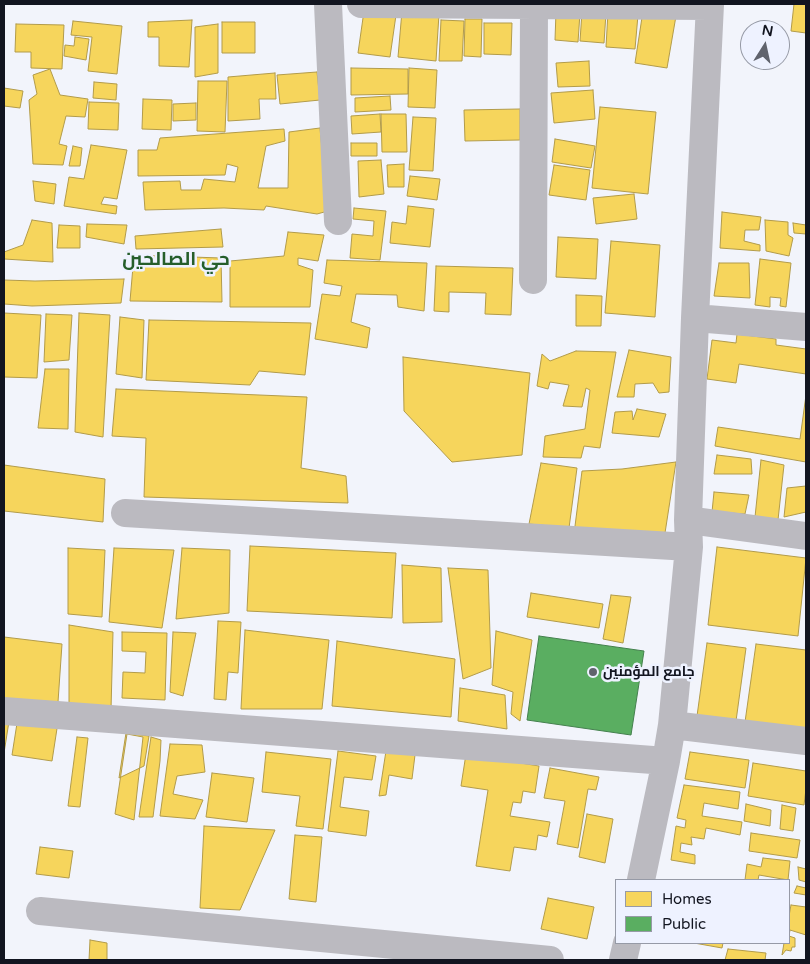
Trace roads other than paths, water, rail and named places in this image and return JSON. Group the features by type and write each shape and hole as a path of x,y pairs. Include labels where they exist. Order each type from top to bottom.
{"street":[{"path":"328,4 338,222"},
{"path":"372,4 710,5 695,318 688,520 689,547 672,725 640,879"},
{"path":"533,280 534,5"},
{"path":"695,318 806,327"},
{"path":"125,513 689,547"},
{"path":"688,520 806,536"},
{"path":"4,711 666,761"},
{"path":"672,725 806,741"},
{"path":"40,911 550,960"},
{"path":"623,960 627,944"}],"place":[{"name":"جامع المؤمنين","path":"593,672"}],"district":[{"name":"حي الصالحين","path":"176,260"}]}
